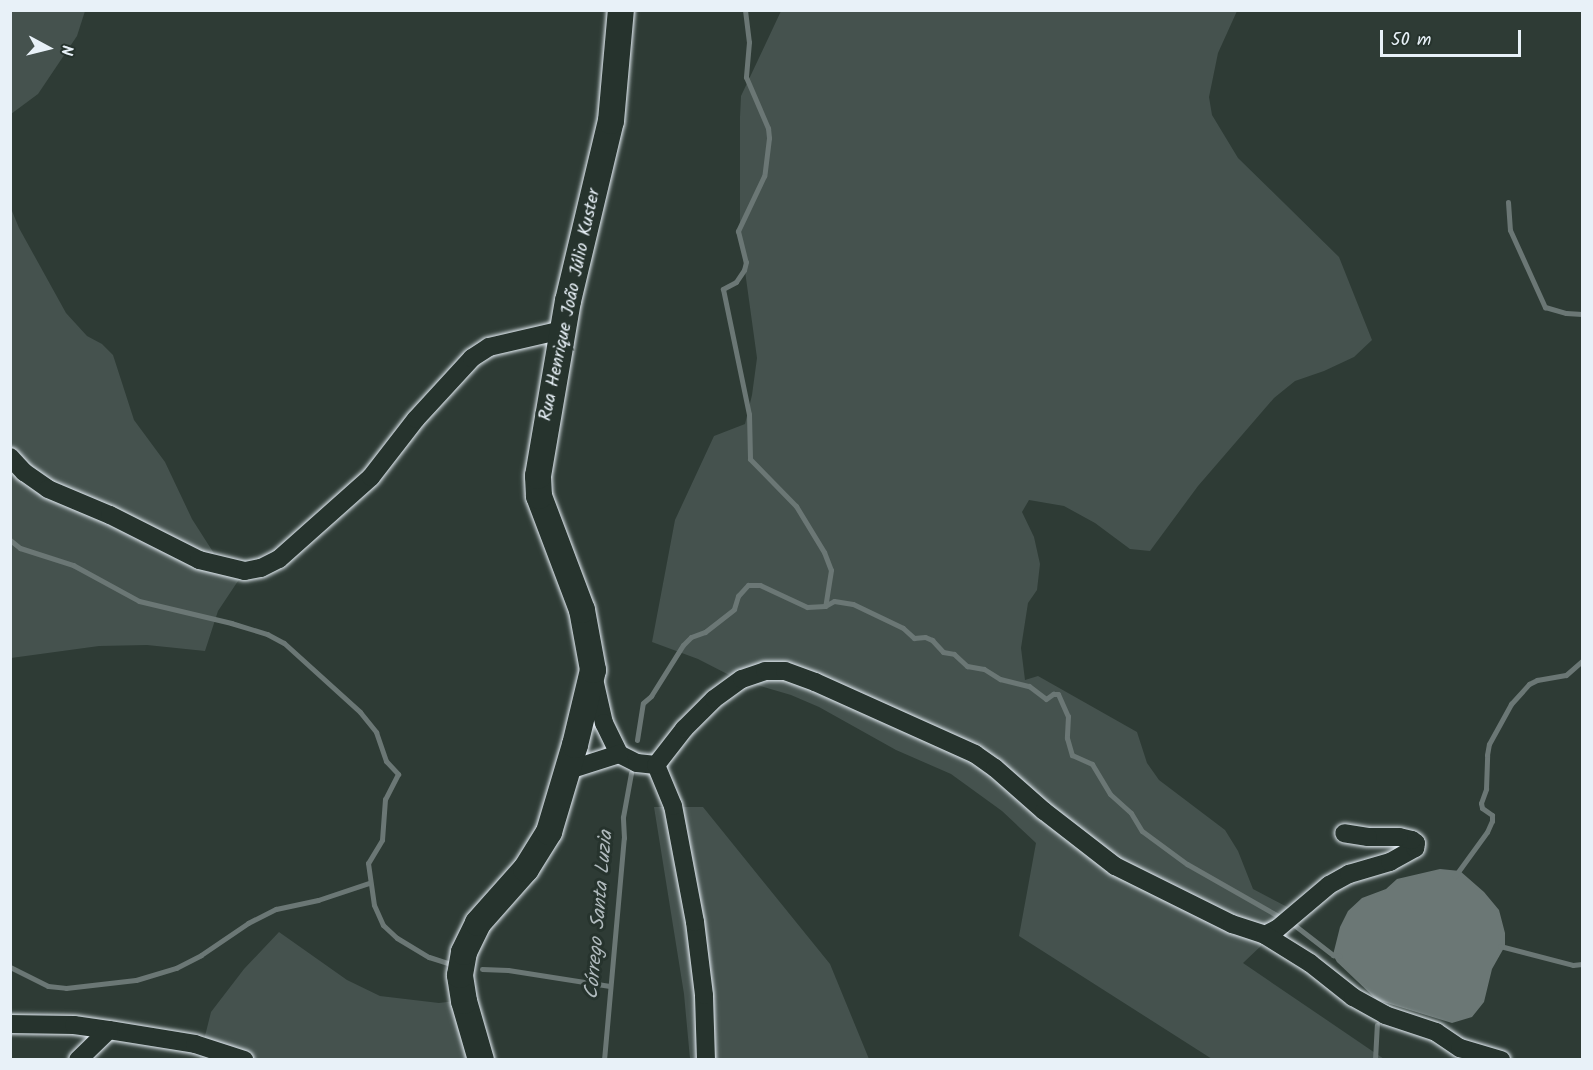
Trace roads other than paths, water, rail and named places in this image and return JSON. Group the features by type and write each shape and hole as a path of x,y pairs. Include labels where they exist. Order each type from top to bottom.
{"street":[{"name":"Rua Henrique João Júlio Kuster","path":"480,1059 464,1001 460,975 464,952 478,923 537,853 549,832 593,670 582,610 539,496 538,476 543,434 562,330 611,121 621,10"},
{"path":"10,457 24,472 48,489 138,528 199,560 245,571 261,568 279,559 370,477 416,419 472,358 489,347 562,330"},
{"path":"593,670 604,723 619,753 637,763 656,765"},
{"path":"656,765 684,729 730,686 765,671 784,671 975,754 1115,866 1223,920 1265,935 1310,963 1368,1006 1436,1032 1460,1048 1501,1059"},
{"path":"566,771 619,753"},
{"path":"656,765 674,806 695,922 704,995 706,1059"},
{"path":"1265,935 1277,929 1329,885 1349,874 1390,862 1415,848 1416,843 1399,837 1368,837 1344,832"},
{"path":"10,1024 74,1025 109,1030 195,1044 244,1059"},
{"path":"78,1059 109,1030"}],"waterway":[{"path":"745,10 749,42 746,77 768,128 769,138 764,176 738,231 746,262 744,270 736,282 723,289 749,414 750,459 796,506 824,552 831,570 825,606"},
{"path":"1508,202 1510,230 1545,307 1566,313 1582,314"},
{"path":"10,540 20,548 73,565 139,601 267,634 284,643 360,712 376,732 386,761 398,774 385,799 382,840 368,863 374,905 383,925 397,938 429,957 448,963"},
{"name":"Córrego Santa Luzia","path":"637,740 643,703 651,696 683,645 691,637 705,632 734,609 738,596 748,585 760,585 807,607 825,606 834,601 853,604 903,628 914,638 925,637 932,640 943,652 954,654 967,666 984,669 1000,679 1029,686 1046,699 1053,694 1058,694 1068,716 1067,738 1072,755 1092,764 1110,794 1131,813 1142,831 1187,864 1278,916"},
{"path":"1455,876 1487,832 1492,821 1492,815 1482,808 1481,803 1486,789 1487,755 1489,744 1511,704 1529,684 1537,680 1566,675 1582,661"},
{"name":"Córrego Santa Luzia","path":"604,1060 624,838 623,817 631,773"},
{"path":"10,967 48,986 66,988 136,980 176,968 201,955 248,923 276,909 318,900 369,883"},
{"name":"Córrego Santa Luzia","path":"1293,924 1333,955 1340,956"},
{"path":"1500,946 1573,965 1582,964"},
{"path":"482,969 508,970 610,986"},
{"name":"Córrego Santa Luzia","path":"1375,1060 1377,1025"}]}
